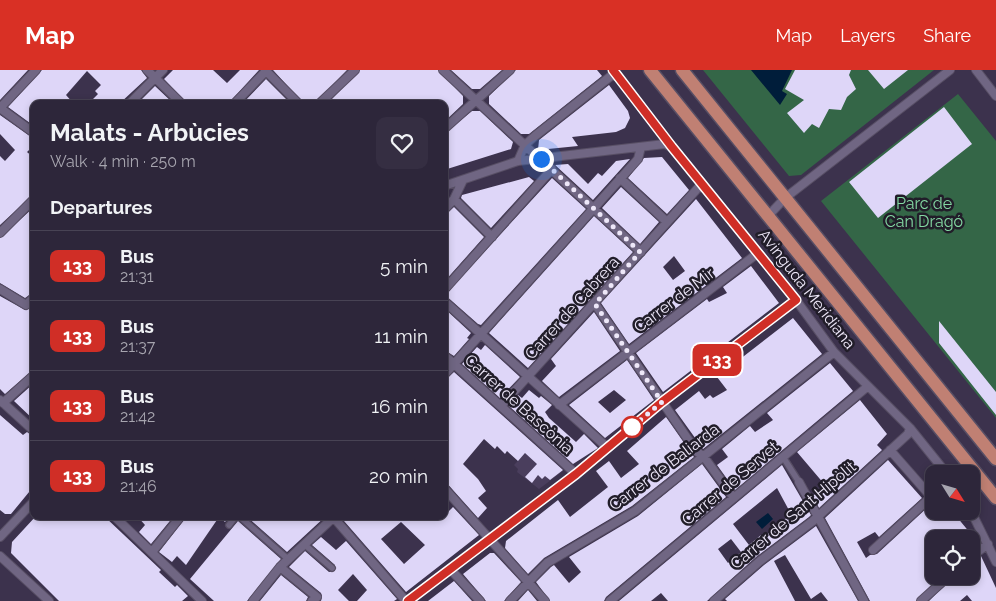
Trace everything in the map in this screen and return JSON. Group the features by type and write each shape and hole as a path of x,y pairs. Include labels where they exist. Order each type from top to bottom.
{"main road":[{"name":"Avinguda Meridiana","path":"650,70 996,498"},
{"path":"682,70 996,459"}],"street":[{"path":"30,130 0,108 36,70"},
{"path":"147,70 178,100"},
{"path":"133,100 163,70"},
{"path":"324,100 355,70"},
{"path":"444,70 640,252"},
{"path":"448,125 510,70"},
{"name":"Avinguda Meridiana","path":"768,216 785,198 950,70"},
{"path":"976,70 996,96"},
{"path":"238,100 266,71 295,100"},
{"path":"518,161 526,145 615,73"},
{"name":"Avinguda Meridiana","path":"615,73 672,147 796,300 834,352 910,428 940,465"},
{"path":"448,185 518,161 665,144 672,147"},
{"path":"448,369 638,160 641,147"},
{"path":"448,286 552,170"},
{"path":"620,178 667,222"},
{"path":"448,206 454,199 463,180"},
{"name":"Carrer de Cabrera","path":"501,406 698,188 704,187"},
{"path":"454,199 492,237"},
{"path":"0,233 30,203"},
{"name":"Carrer de Mir","path":"559,405 758,253"},
{"path":"0,289 26,305 30,301"},
{"path":"337,520 407,601 576,474 662,402 796,300"},
{"path":"595,304 696,451 704,457 734,498"},
{"path":"448,305 608,448"},
{"name":"Carrer de Baliarda","path":"510,601 547,563 635,511 834,352"},
{"name":"Carrer de Bascònia","path":"448,358 576,474"},
{"path":"30,378 2,402 30,426"},
{"name":"Carrer de Servet","path":"610,601 868,387"},
{"name":"Carrer de Sant Hipòlit","path":"714,601 760,561 818,517 908,434 910,428"},
{"path":"890,450 925,490"},
{"path":"783,457 799,482 864,601"},
{"path":"448,492 545,601"},
{"path":"873,550 925,504"},
{"path":"0,537 30,505"},
{"path":"118,520 202,601"},
{"path":"152,552 178,520"},
{"path":"229,525 234,520"},
{"path":"243,520 289,560"},
{"path":"253,601 280,567 331,520"},
{"path":"976,520 996,562"},
{"path":"980,550 988,544"},
{"path":"304,545 332,568"},
{"path":"0,556 49,601"},
{"path":"280,567 317,597 312,601"},
{"path":"450,569 480,601"},
{"path":"921,601 939,585"}],"shaded area":[{"path":"534,444 563,471 539,489 517,472 518,469 514,465"}],"green space":[{"path":"703,70 934,70 801,175 789,176"},
{"name":"Parc de Can Dragó","path":"958,94 996,141 996,418 821,201"}],"water":[{"path":"751,70 792,70 782,91 787,94 780,105"},
{"path":"768,513 773,519 762,529 756,522"}],"building":[{"path":"0,70 28,70 0,100"},
{"path":"42,70 141,70 147,78 123,100 94,100 98,94 95,91 101,85 87,71 66,95 70,100 30,100 30,123 8,107"},
{"path":"173,70 213,70 227,83 240,70 259,70 232,100 184,100 164,79"},
{"path":"273,70 347,70 318,100 300,100"},
{"path":"360,70 438,70 463,96 463,104 448,118 448,100 331,100"},
{"path":"451,70 502,70 480,89 472,89"},
{"path":"516,70 597,70 602,76 529,134 521,134 489,104 489,96"},
{"path":"795,70 851,70 849,75 856,89 847,97 841,110 829,109 819,128 812,124 804,133 787,113 804,100 785,89"},
{"path":"868,70 908,70 884,89"},
{"path":"266,79 287,100 246,100"},
{"path":"609,85 628,111 630,118 625,128 616,132 572,137 578,146 538,150 539,140"},
{"path":"155,86 170,100 141,100"},
{"path":"944,107 972,144 878,218 849,182"},
{"path":"472,111 480,111 513,142 511,149 448,169 448,131"},
{"path":"0,115 30,136 30,149 27,152 30,155 30,198 0,225 0,156 5,161 15,150 0,134"},
{"path":"662,157 689,190 667,214 628,178 644,158"},
{"path":"630,159 593,200 555,165 568,164 588,184 598,173 602,176 616,161"},
{"path":"529,177 534,181 491,228 461,198 462,195"},
{"path":"552,178 586,209 481,325 448,298 448,292"},
{"path":"621,187 659,222 640,244 602,208"},
{"path":"696,199 742,258 629,344 601,303","holes":["674,256 685,271 673,280 663,267"]},
{"path":"454,207 484,237 448,278 448,212"},
{"path":"30,211 30,295 25,298 0,283 0,238"},
{"path":"594,216 633,252 528,368 489,333"},
{"path":"751,266 779,303 663,392 636,353 707,299 709,302 727,293 723,287"},
{"path":"0,296 25,310 30,307 30,372 5,394 0,389"},
{"path":"448,312 471,333 467,338 469,339 454,356 448,352"},
{"path":"594,312 620,351 559,397 542,381 556,366 551,359"},
{"path":"793,318 822,354 703,449 675,410 699,391 705,399 710,395 713,398 727,390 717,377"},
{"path":"939,321 996,392 996,415 939,343"},
{"path":"485,345 520,377 500,398 462,364 477,347 481,350"},
{"path":"627,360 654,400 605,438 569,405","holes":["614,390 626,400 610,413 598,402"]},
{"path":"830,363 853,391 735,490 717,465 728,457 722,449 750,426 755,432 773,420 767,413"},
{"path":"454,372 563,470 550,480 545,476 542,479 538,475 532,483 525,477 537,464 525,453 518,461 507,451 505,454 497,446 495,449 484,439 463,464 478,479 486,491 478,498 487,508 478,518 448,484 448,377"},
{"path":"30,387 30,416 14,401"},
{"path":"529,390 539,398 541,396 552,405 545,412 549,418 576,442 584,434 598,448 573,464 509,406 518,395 522,398"},
{"path":"860,400 887,434 877,445 882,450 819,508 813,496 825,485 797,452"},
{"path":"0,415 23,435 27,432 30,434 30,491 11,514 5,514 0,510"},
{"path":"666,417 694,457 632,506 544,558 528,574 505,548 506,541 558,500 570,517 608,487 596,471 609,461 621,478 639,464 627,451"},
{"path":"888,460 922,498 879,537 875,532 857,542 866,558 877,554 925,510 925,520 959,520 968,530 925,530 925,585 931,585 916,601 870,601 825,518"},
{"path":"702,464 726,497 606,597 604,601 550,601 536,582 551,567 554,565 569,583 581,572 569,557 638,516"},
{"path":"782,465 811,515 809,517 756,557 707,601 668,601 661,593 651,601 619,601","holes":["777,488 791,514 763,538 761,535 749,545 733,524","731,539 741,552 728,563 718,549"]},
{"path":"453,507 479,535 406,592 344,521 448,520 448,512","holes":["401,522 425,545 404,564 381,539"]},
{"path":"32,520 108,520 161,570 159,572 188,596 182,601 59,601 11,553 12,542"},
{"path":"141,520 171,520 151,544 139,532 145,525"},
{"path":"184,520 217,520 186,565 177,556 172,562 159,552"},
{"path":"251,520 322,520 287,552"},
{"path":"238,521 281,559 247,601 214,601 190,579"},
{"path":"816,526 858,601 828,601 821,592 811,599 785,555 774,561 795,601 727,601 725,599 764,565"},
{"path":"321,537 336,550 346,541 397,599 394,601 357,601 367,590 353,574 338,590 349,601 321,601 321,593 289,567 305,551 329,572 335,571 335,565 312,545"},
{"path":"490,553 494,553 521,582 504,601 486,601 463,574"},
{"path":"980,557 996,588 996,601 972,601 967,595 960,601 929,601 945,585 980,585"},
{"path":"281,575 308,597 306,601 260,601"},
{"path":"454,581 472,601 428,601"},
{"path":"528,590 537,601 518,601"}],"bus line":[{"name":"133","path":"408,601 576,474 662,402 796,300 672,147 613,70"}],"route":[{"path":"541,159 640,252 595,304 662,402 632,427"}]}
